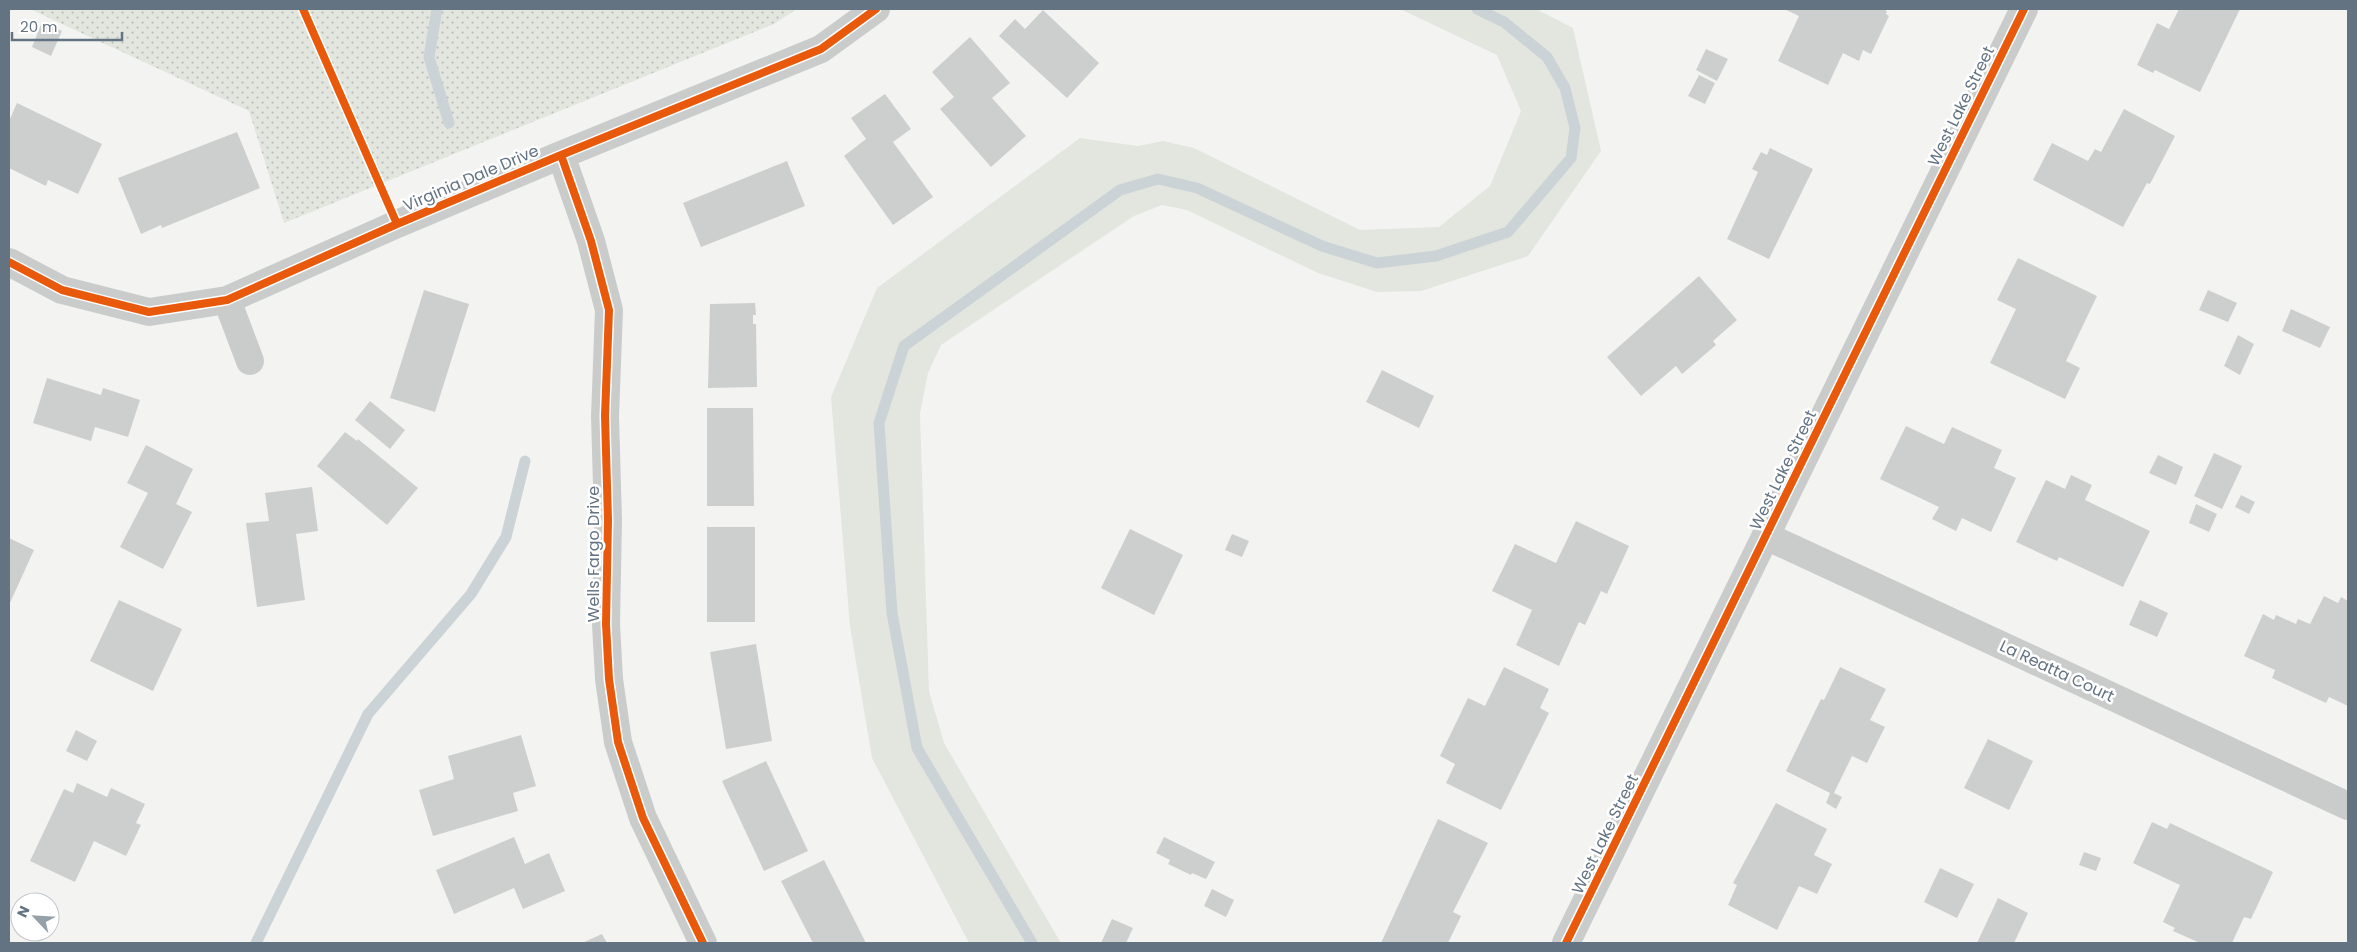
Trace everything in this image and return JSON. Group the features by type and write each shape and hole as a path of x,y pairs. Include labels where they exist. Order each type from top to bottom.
{"street":[{"name":"Virginia Dale Drive","path":"10,267 62,290 149,312 227,300 398,224 561,155 821,49 876,9"},
{"name":"West Lake Street","path":"1566,943 2024,9"},
{"name":"Wells Fargo Drive","path":"561,155 591,241 609,310 605,416 608,520 606,624 608,679 618,742 643,818 703,943"},
{"path":"227,300 250,361"},
{"name":"La Reatta Court","path":"1766,536 2348,806"}],"shaded area":[{"path":"30,9 797,9 774,24 284,223 249,111"},
{"path":"1400,9 1536,9 1573,28 1601,151 1528,256 1421,291 1377,292 1318,273 1187,210 1162,205 1134,216 941,345 928,373 920,413 929,691 944,743 1061,943 969,943 872,758 850,626 831,397 877,288 1080,138 1138,146 1163,141 1194,148 1360,230 1439,227 1490,186 1521,111 1497,55"}],"building":[{"path":"1784,9 1882,9 1887,11 1886,14 1889,16 1871,54 1863,50 1859,61 1843,53 1828,85 1778,61 1799,16"},
{"path":"2179,9 2240,9 2200,92 2155,70 2153,73 2137,65 2157,23 2169,29"},
{"path":"1043,10 1099,63 1067,98 999,36 1015,19 1025,29"},
{"path":"42,22 62,31 51,56 32,47"},
{"path":"970,37 1010,83 992,98 1026,136 991,167 940,109 954,97 932,72"},
{"path":"1706,49 1728,59 1717,81 1696,70"},
{"path":"1699,75 1715,83 1705,104 1688,96"},
{"path":"885,94 911,129 893,142 933,197 893,225 844,156 866,139 851,118"},
{"path":"17,103 102,144 78,194 48,180 46,186 9,168 9,121"},
{"path":"2124,109 2175,136 2150,184 2147,183 2123,227 2033,180 2052,143 2088,161 2095,149 2101,152"},
{"path":"237,132 260,188 162,228 161,225 141,234 118,178"},
{"path":"1770,148 1813,169 1769,259 1727,239 1758,172 1752,169 1761,152 1767,155"},
{"path":"787,161 805,206 701,247 683,203"},
{"path":"2018,258 2097,296 2066,361 2080,368 2065,399 1990,363 2016,309 1997,300"},
{"path":"1699,276 1737,320 1713,341 1716,345 1682,374 1676,366 1641,396 1607,357"},
{"path":"424,290 469,304 435,412 390,398"},
{"path":"2208,290 2237,303 2228,322 2199,310"},
{"path":"755,303 756,315 753,315 753,324 756,324 757,387 708,388 710,304"},
{"path":"2291,309 2330,327 2320,348 2282,331"},
{"path":"2238,335 2254,344 2240,375 2224,366"},
{"path":"1382,370 1434,396 1419,428 1366,402"},
{"path":"47,378 101,395 103,388 140,400 128,437 95,427 91,441 33,423"},
{"path":"370,401 405,430 390,449 355,420"},
{"path":"707,408 753,408 754,506 707,506"},
{"path":"1906,426 1944,444 1952,427 2002,450 1994,468 2016,478 1991,532 1962,518 1956,531 1932,519 1939,507 1880,479"},
{"path":"345,432 357,441 358,439 418,488 387,525 317,466"},
{"path":"146,445 193,469 176,504 192,512 163,569 120,547 148,493 127,483"},
{"path":"2214,453 2242,466 2222,509 2194,496"},
{"path":"2158,455 2183,467 2176,485 2149,473"},
{"path":"2071,475 2092,485 2085,500 2150,531 2123,587 2059,557 2057,561 2016,542 2046,480 2065,489"},
{"path":"312,487 318,531 296,534 305,600 257,607 246,523 269,521 265,493"},
{"path":"2241,495 2255,502 2249,514 2235,507"},
{"path":"2196,504 2217,514 2209,532 2189,523"},
{"path":"1576,521 1629,546 1607,594 1601,591 1585,625 1579,622 1559,666 1516,645 1532,610 1492,591 1515,544 1556,563"},
{"path":"707,527 755,527 755,622 707,622"},
{"path":"1130,529 1183,555 1154,615 1101,588"},
{"path":"1232,534 1249,541 1242,557 1225,550"},
{"path":"9,538 34,550 9,605"},
{"path":"2324,596 2338,603 2341,597 2348,601 2348,706 2329,697 2326,703 2272,678 2275,670 2244,656 2263,614 2274,620 2276,615 2296,624 2298,619 2310,624"},
{"path":"119,600 182,629 153,691 90,661"},
{"path":"2140,600 2168,613 2157,637 2129,625"},
{"path":"756,644 772,741 726,749 710,652"},
{"path":"1504,667 1549,689 1540,708 1549,713 1501,810 1446,783 1455,764 1440,756 1468,698 1485,706"},
{"path":"1840,667 1886,689 1870,720 1885,727 1867,763 1852,756 1834,793 1842,797 1836,809 1826,803 1830,793 1786,771 1821,699 1824,700"},
{"path":"76,730 97,741 87,761 66,751"},
{"path":"521,735 536,786 513,793 518,811 433,836 419,790 454,779 448,756"},
{"path":"1988,739 2033,761 2009,810 1964,788"},
{"path":"766,761 808,851 764,871 722,781"},
{"path":"77,783 107,797 111,788 145,804 136,823 141,825 126,856 94,841 75,882 30,861 64,789 73,793"},
{"path":"1776,803 1827,829 1814,855 1832,864 1817,894 1799,886 1777,930 1728,905 1737,885 1733,883"},
{"path":"1438,819 1488,843 1453,912 1461,916 1448,943 1381,943"},
{"path":"2152,822 2167,829 2170,823 2273,872 2251,919 2244,917 2232,943 2200,943 2173,931 2175,928 2163,922 2180,885 2133,863"},
{"path":"514,837 525,864 549,853 565,891 523,909 514,888 454,914 436,870"},
{"path":"1164,837 1215,862 1206,879 1192,873 1191,875 1168,864 1170,860 1156,853"},
{"path":"2084,852 2101,858 2096,871 2079,865"},
{"path":"824,860 866,943 813,943 781,881"},
{"path":"1940,868 1974,884 1957,918 1924,902"},
{"path":"1212,889 1234,900 1226,917 1204,906"},
{"path":"1998,898 2028,913 2014,943 1977,943"},
{"path":"1112,919 1133,928 1126,943 1101,943"},
{"path":"602,934 607,943 582,943"}],"waterway":[{"path":"437,9 429,57 449,123"},
{"path":"1032,943 917,748 892,613 879,423 904,346 1120,190 1158,179 1197,188 1322,246 1377,263 1436,256 1508,232 1571,158 1575,128 1565,88 1547,57 1504,22 1477,9"},
{"path":"256,943 368,714 471,594 506,537 525,461"}],"cycle path":[{"path":"303,9 397,224"},
{"path":"9,262 62,290 149,312 227,300 397,224 821,49 876,9"},
{"path":"1566,943 2024,9"},
{"path":"561,155 591,241 609,310 605,416 608,520 606,624 609,679 618,742 643,818 703,943"}]}
